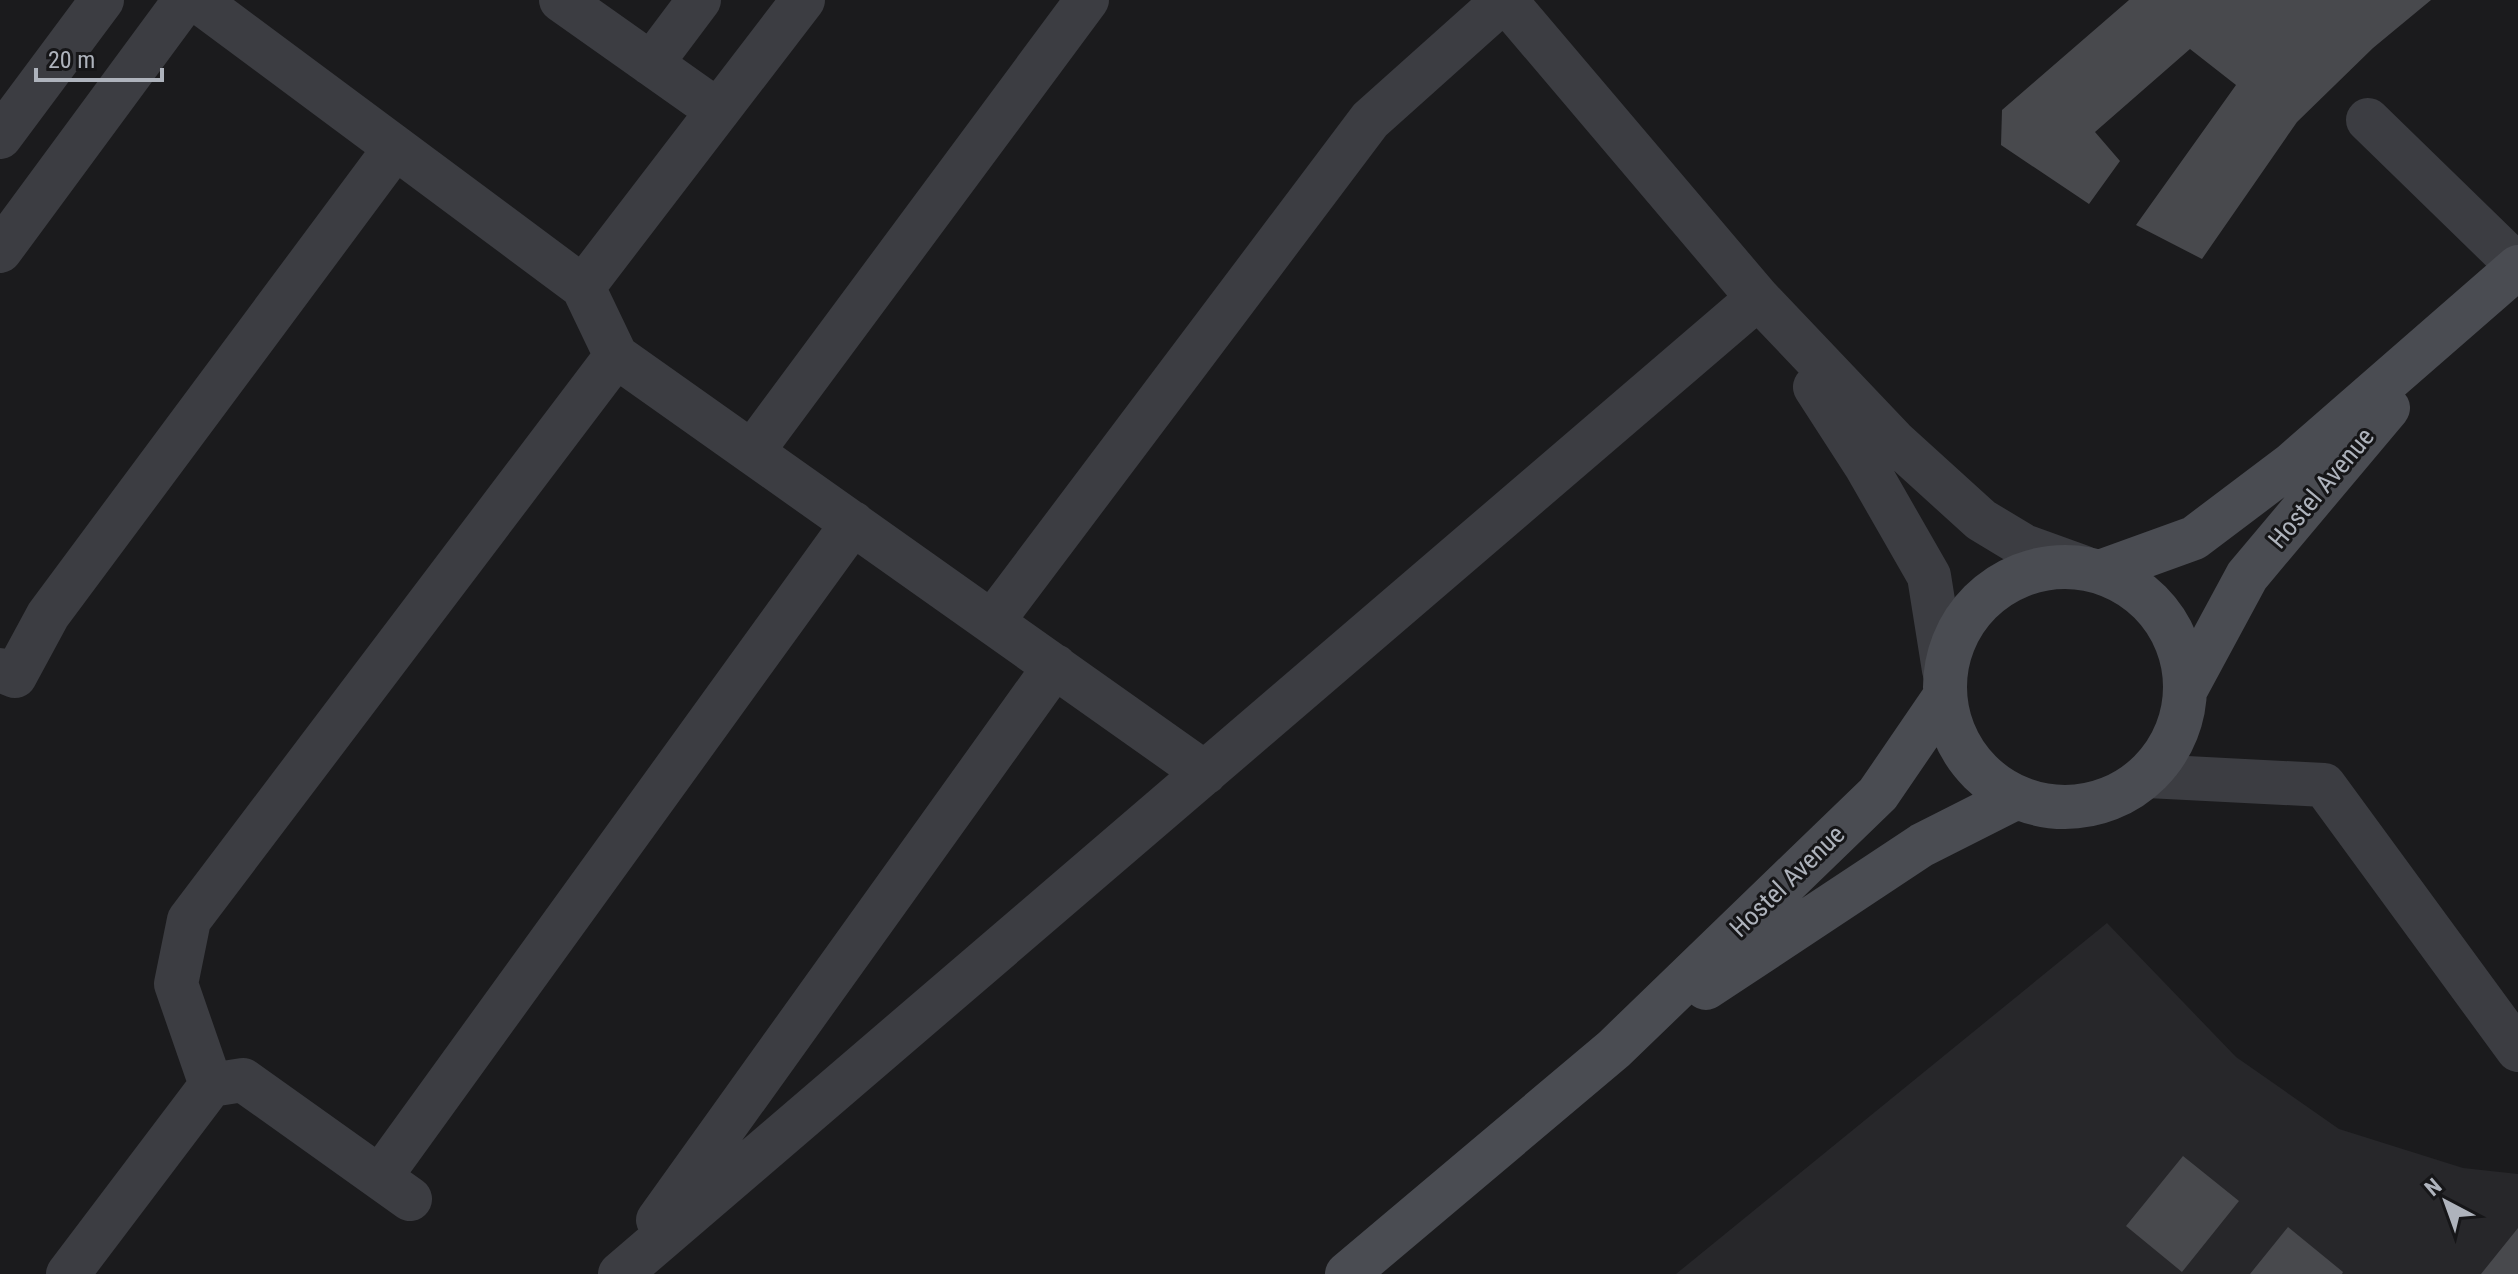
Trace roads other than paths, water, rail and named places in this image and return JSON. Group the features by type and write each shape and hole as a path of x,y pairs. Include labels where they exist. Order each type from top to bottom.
{"street":[{"path":"0,137 102,0"},
{"path":"0,251 185,0"},
{"path":"197,0 583,287 616,356 1205,773"},
{"path":"561,0 718,111"},
{"path":"651,64 699,0"},
{"path":"583,287 803,0"},
{"path":"752,452 1087,0"},
{"path":"992,622 1370,120 1505,0 1758,298 1894,441 1981,520 2024,546 2120,578 2160,611 2184,663 2186,689 2182,718 2169,750 2148,776 2122,794 2069,808 2054,808 2015,798 1976,772 1952,732 1929,576 1866,466 1758,298"},
{"path":"30,96 48,186"},
{"path":"2368,120 2518,266"},
{"path":"0,670 15,676 48,615 395,148"},
{"name":"Hostel Avenue","path":"2091,569 2194,538 2292,464 2518,266"},
{"path":"619,1274 1758,298"},
{"name":"Hostel Avenue","path":"2186,689 2247,576 2476,302"},
{"path":"211,1085 176,984 189,920 616,356"},
{"path":"68,1274 211,1085 243,1080 395,1188 853,523"},
{"path":"1944,684 1966,617 1986,594 2018,575 2064,566 2091,569"},
{"path":"619,1274 1055,666"},
{"name":"Hostel Avenue","path":"1347,1274 1614,1049 1878,794 1944,684"},
{"path":"2148,776 2324,785 2518,1050"},
{"name":"Hostel Avenue","path":"1614,1049 1922,845 2015,798"},
{"path":"770,1063 789,1128"}]}
